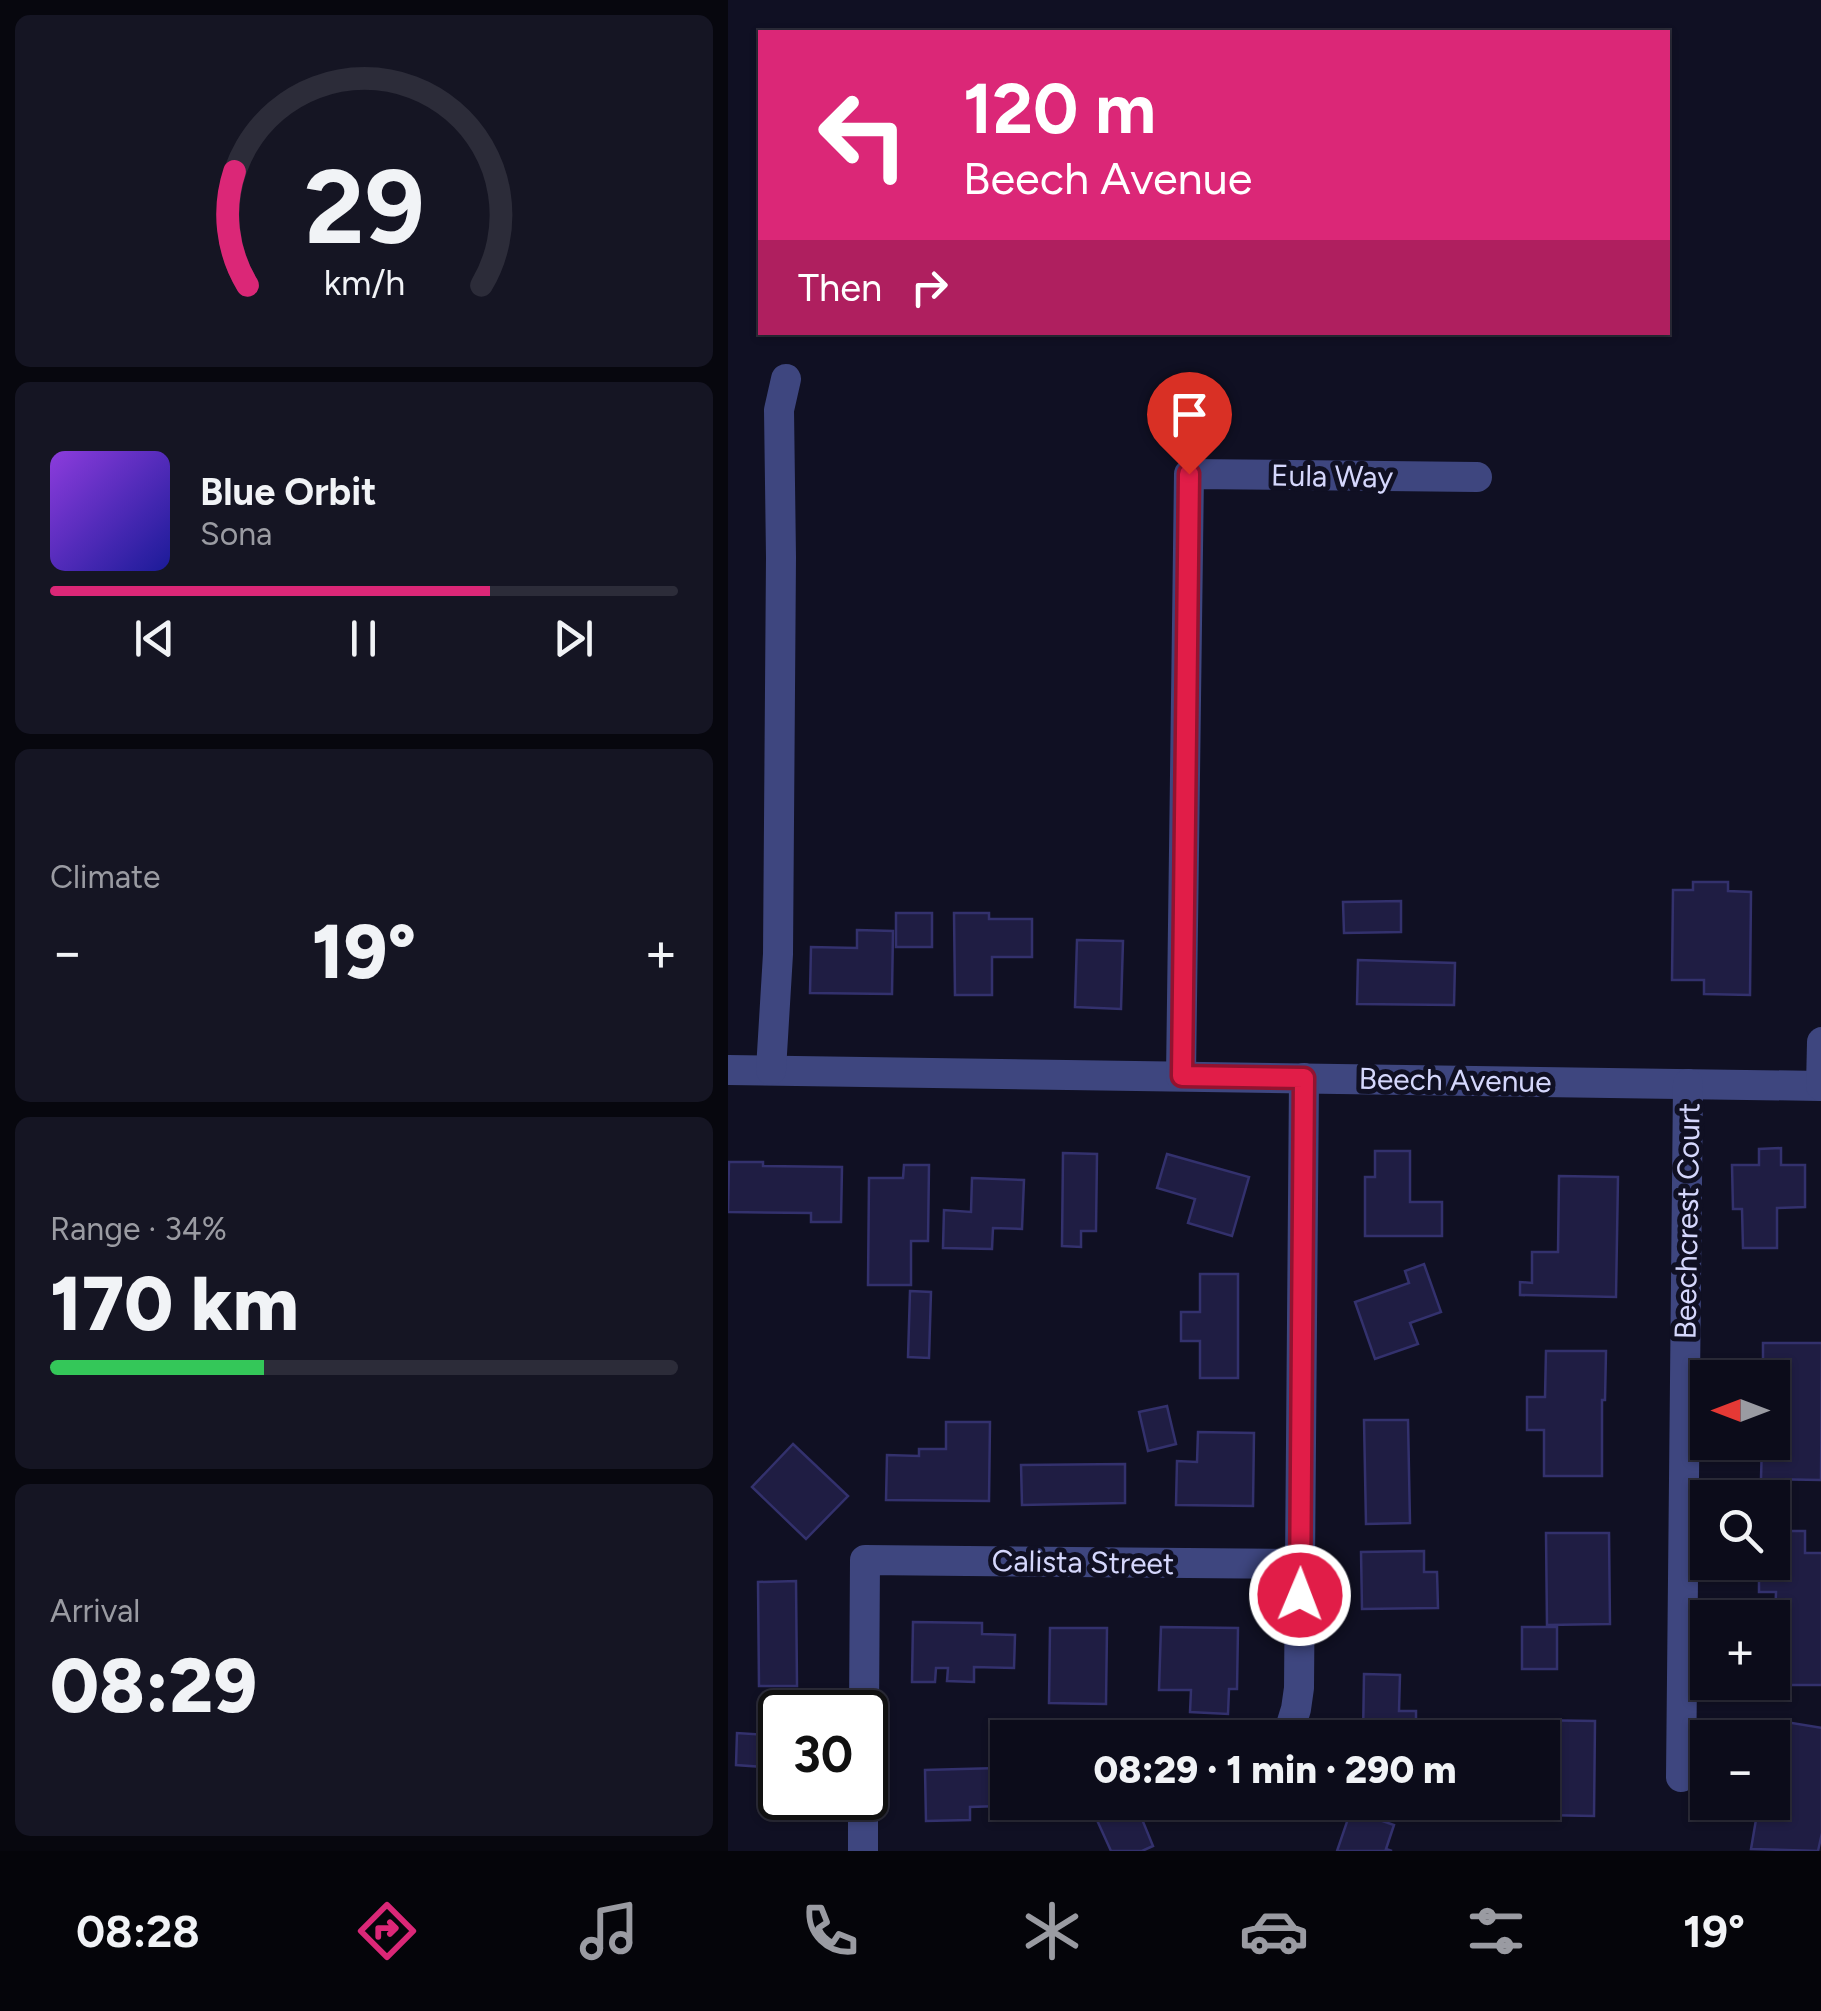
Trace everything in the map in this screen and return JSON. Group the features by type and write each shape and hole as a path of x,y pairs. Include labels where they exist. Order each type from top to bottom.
{"street":[{"path":"771,1070 778,954 779,410 786,380"},
{"name":"Eula Way","path":"1182,1076 1189,474 1477,477"},
{"path":"1821,1086 1822,1042"},
{"name":"Beech Avenue","path":"728,1070 1821,1086"},
{"path":"1292,1720 1299,1688 1304,1078"},
{"name":"Beechcrest Court","path":"1681,1777 1688,1084"},
{"name":"Calista Street","path":"864,1690 865,1560 1300,1564"},
{"path":"863,1851 864,1820"}],"building":[{"path":"1693,882 1728,882 1728,891 1751,892 1750,995 1704,994 1704,980 1672,980 1673,890 1693,890"},
{"path":"1401,901 1401,932 1344,933 1343,902"},
{"path":"896,913 932,913 932,947 896,947"},
{"path":"954,913 989,913 989,919 1032,919 1032,957 992,957 992,995 955,995"},
{"path":"857,930 893,931 892,994 810,993 811,947 857,948"},
{"path":"1077,940 1123,941 1121,1009 1075,1007"},
{"path":"1358,960 1455,963 1454,1005 1357,1004"},
{"path":"1781,1148 1781,1165 1805,1165 1805,1207 1777,1208 1777,1248 1743,1248 1742,1209 1733,1209 1732,1165 1759,1165 1759,1149"},
{"path":"1375,1151 1410,1151 1410,1202 1442,1202 1442,1236 1365,1236 1365,1177 1375,1177"},
{"path":"1063,1153 1097,1154 1096,1231 1081,1231 1081,1247 1062,1246"},
{"path":"1167,1154 1249,1177 1232,1236 1188,1223 1195,1199 1157,1188"},
{"path":"729,1162 842,1167 841,1222 811,1222 811,1213 728,1212"},
{"path":"904,1165 929,1165 928,1241 911,1241 911,1285 868,1285 869,1178 903,1178"},
{"path":"1559,1176 1618,1177 1616,1297 1520,1295 1520,1282 1532,1283 1532,1252 1558,1252"},
{"path":"972,1178 1024,1180 1022,1229 993,1228 992,1249 943,1248 944,1210 971,1212"},
{"path":"1424,1264 1441,1312 1410,1323 1418,1344 1375,1359 1355,1302 1409,1283 1405,1271"},
{"path":"1200,1274 1238,1274 1238,1378 1200,1378 1200,1341 1181,1341 1181,1312 1200,1312"},
{"path":"910,1291 931,1292 929,1358 908,1357"},
{"path":"1763,1343 1822,1343 1821,1480 1761,1479 1762,1460 1790,1460 1790,1360 1763,1360"},
{"path":"1546,1351 1606,1351 1602,1476 1544,1476 1544,1430 1527,1430 1527,1397 1545,1397"},
{"path":"1167,1406 1176,1444 1148,1451 1139,1412"},
{"path":"1364,1420 1408,1420 1410,1523 1366,1524"},
{"path":"946,1422 990,1422 989,1501 886,1500 887,1455 919,1456 919,1449 946,1449"},
{"path":"1198,1432 1254,1433 1253,1506 1176,1505 1177,1461 1197,1462"},
{"path":"793,1444 848,1496 806,1539 752,1487"},
{"path":"1125,1464 1125,1503 1022,1505 1021,1465"},
{"path":"1790,1531 1805,1531 1805,1553 1822,1553 1822,1685 1790,1685 1790,1600 1776,1600 1776,1592 1759,1592 1759,1580 1790,1580"},
{"path":"1546,1533 1609,1533 1610,1624 1547,1625"},
{"path":"1424,1551 1424,1572 1437,1572 1438,1608 1362,1609 1361,1552"},
{"path":"796,1581 797,1686 759,1686 758,1582"},
{"path":"913,1622 982,1623 982,1634 1015,1635 1014,1668 974,1667 974,1682 947,1681 948,1668 936,1668 935,1682 912,1682"},
{"path":"1161,1627 1238,1628 1237,1689 1229,1689 1228,1714 1190,1712 1191,1690 1159,1690"},
{"path":"1522,1627 1557,1627 1557,1669 1522,1669"},
{"path":"1050,1628 1107,1628 1106,1704 1049,1703"},
{"path":"1364,1674 1400,1675 1399,1711 1416,1711 1416,1720 1363,1720"},
{"path":"1560,1720 1595,1721 1594,1816 1560,1815"},
{"path":"1790,1723 1822,1728 1822,1833 1818,1851 1751,1849 1756,1820 1790,1820"},
{"path":"737,1733 758,1734 758,1767 736,1765"},
{"path":"990,1768 990,1806 970,1807 970,1820 926,1821 925,1770"},
{"path":"1097,1820 1142,1820 1153,1846 1142,1851 1111,1851"},
{"path":"1348,1820 1380,1820 1394,1825 1386,1849 1392,1851 1337,1851"}],"route":[{"path":"1189,474 1182,1076 1304,1078 1300,1595"}]}
